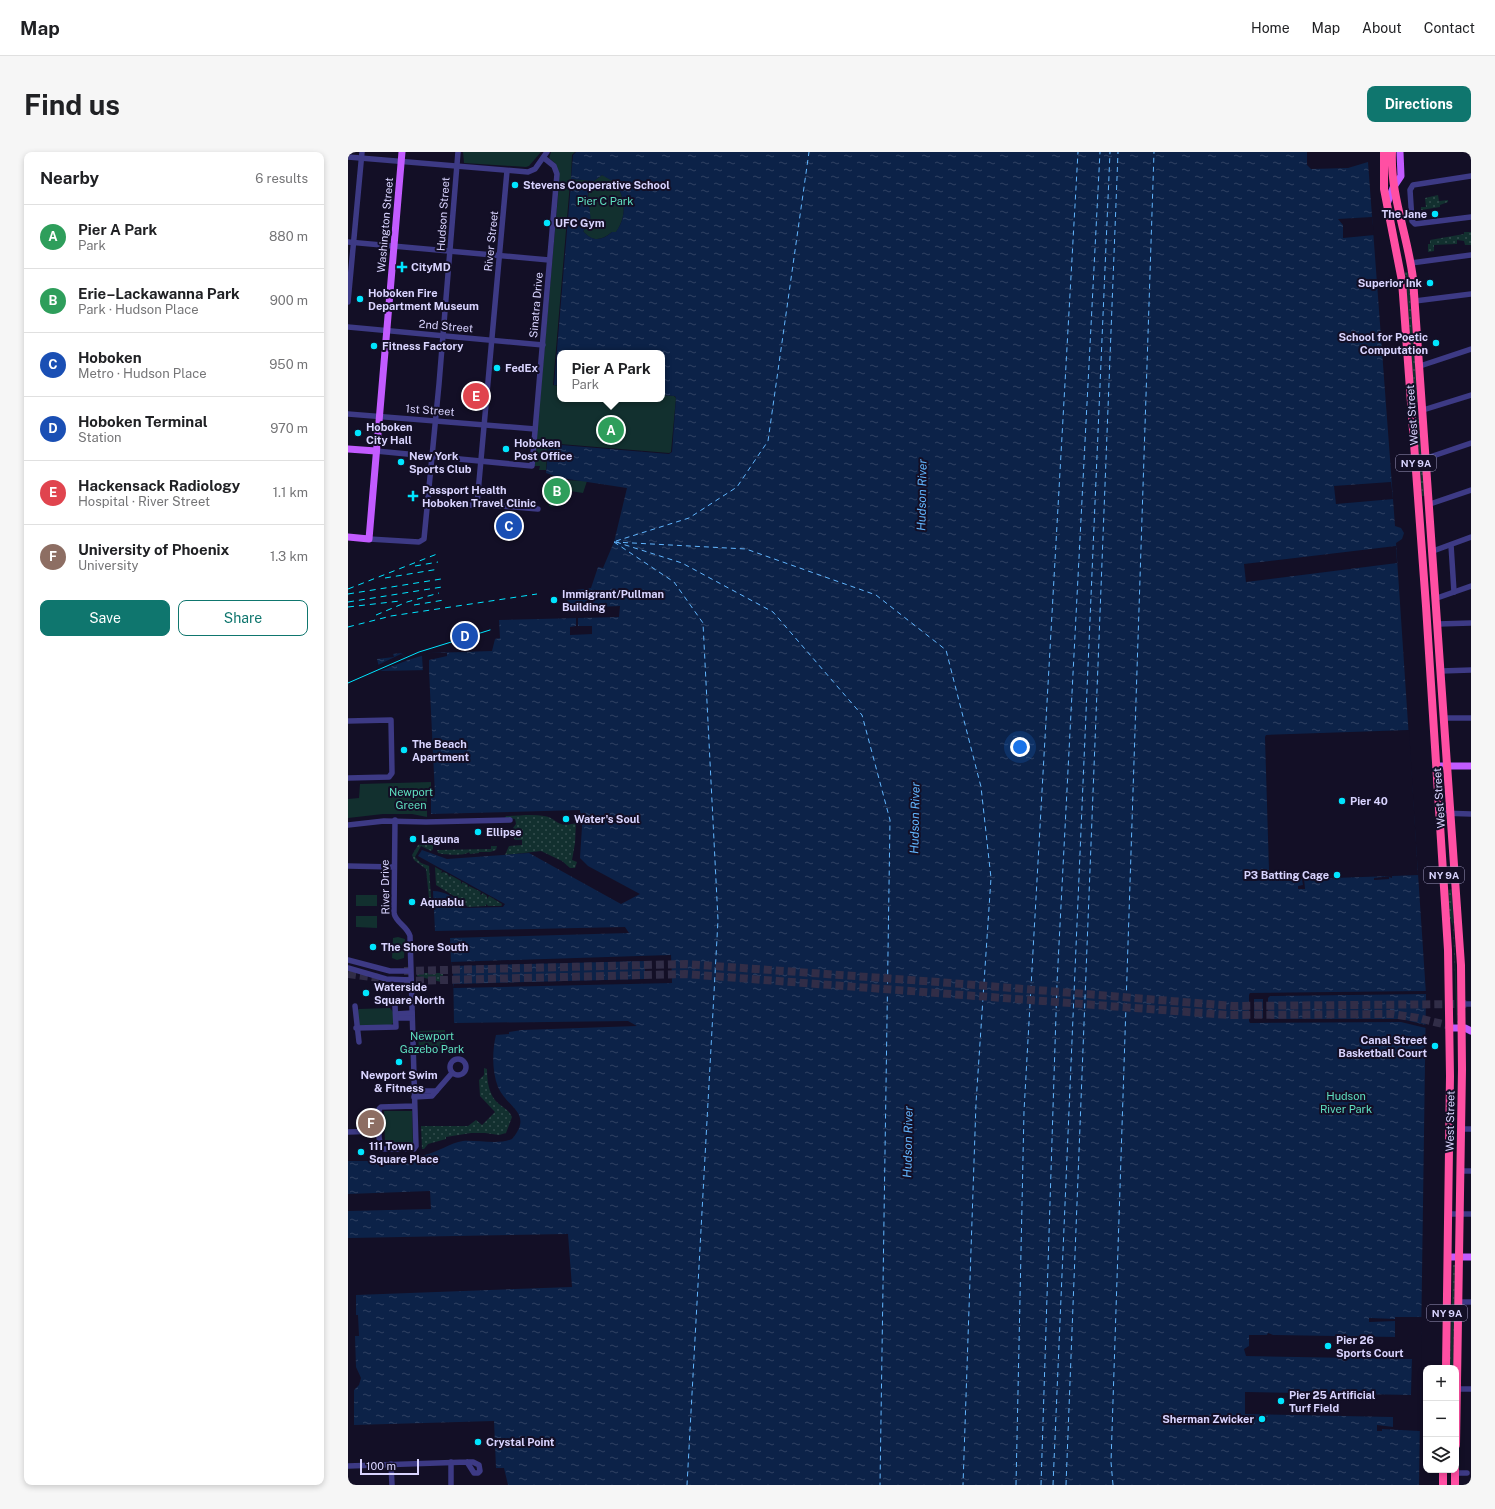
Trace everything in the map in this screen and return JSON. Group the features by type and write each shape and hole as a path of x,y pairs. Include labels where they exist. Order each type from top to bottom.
{"highway":[{"name":"West Street","path":"1384,152 1383,179 1402,281 1440,813 1450,1028 1446,1365"},
{"name":"West Street","path":"1392,152 1394,186 1411,263 1415,301 1442,671 1462,1004 1462,1129 1460,1171 1458,1365"},
{"path":"1450,1069 1471,1069"},
{"name":"West Street","path":"1456,1437 1457,1401"},
{"path":"1442,1485 1443,1473"},
{"path":"1455,1473 1455,1485"}],"main road":[{"name":"Washington Street","path":"369,539 402,152"},
{"path":"1387,204 1394,186 1402,174 1400,152"},
{"path":"348,449 376,451"},
{"path":"348,538 369,539"},
{"path":"1437,766 1471,766"},
{"path":"1450,1028 1462,1028 1471,1031"},
{"path":"1448,1258 1471,1257"}],"street":[{"path":"348,302 351,243 362,152"},
{"name":"Hudson Street","path":"369,539 397,541 423,540 428,502 458,152"},
{"path":"348,157 507,171 532,171 544,158 547,152"},
{"name":"Sinatra Drive","path":"481,460 532,466 557,174 554,166 544,158"},
{"name":"River Street","path":"477,504 507,171"},
{"path":"1471,176 1413,185 1410,190 1412,221 1416,224 1471,217"},
{"path":"351,243 549,260"},
{"path":"1411,263 1471,255"},
{"path":"1415,301 1471,294"},
{"name":"2nd Street","path":"348,327 543,345"},
{"path":"1420,366 1471,349"},
{"path":"1423,410 1471,395"},
{"name":"1st Street","path":"348,414 535,429"},
{"path":"1427,458 1471,443"},
{"path":"376,451 481,460"},
{"path":"1430,504 1471,490"},
{"path":"428,502 538,509"},
{"path":"1433,551 1471,538"},
{"path":"1451,545 1454,592"},
{"path":"1437,598 1471,586"},
{"path":"1438,624 1471,623"},
{"path":"1442,671 1471,670"},
{"path":"1445,718 1471,718"},
{"path":"348,721 391,720 392,776 348,778"},
{"path":"1440,813 1471,814"},
{"path":"348,825 395,820 426,822 510,820"},
{"name":"River Drive","path":"379,1131 381,1149 414,1148 416,1146 409,933 394,916 395,820"},
{"path":"348,866 394,866"},
{"path":"348,960 390,971 410,972"},
{"path":"348,968 386,979 411,980"},
{"path":"1462,1004 1471,1004"},
{"path":"355,1006 356,1028 359,1042"},
{"path":"356,1028 396,1027 395,1006"},
{"path":"396,1016 412,1015"},
{"path":"414,1094 436,1091 452,1073"},
{"path":"348,1132 379,1131 379,1109 381,1107 414,1106"},
{"path":"1462,1129 1471,1129"},
{"path":"1460,1171 1471,1171"},
{"path":"1449,1214 1471,1214"},
{"path":"1459,1302 1471,1302"},
{"path":"1459,1389 1471,1389"},
{"path":"451,1462 451,1485"},
{"path":"348,1466 467,1462"},
{"path":"392,1464 392,1485"},
{"path":"1459,1472 1467,1473"}],"green space":[{"path":"463,152 541,152 529,166 526,167 464,163"},
{"name":"Pier C Park","path":"551,152 575,152 572,155 571,179 594,181 602,175 615,182 647,185 647,189 618,187 624,204 622,221 616,232 612,232 600,239 593,239 586,235 583,231 588,227 590,222 588,198 591,185 570,183 553,385 557,386 557,402 665,402 665,395 674,396 676,398 671,452 669,453 548,443 546,470 539,470 540,466 534,466 559,185 556,164 549,158"},
{"path":"1438,195 1439,201 1448,200 1448,202 1440,205 1440,207 1421,210 1421,207 1426,207 1425,198"},
{"path":"1464,232 1471,232 1471,245 1465,245 1464,241 1457,240 1457,244 1434,245 1434,251 1428,252 1428,244 1430,244 1430,240 1464,234"},
{"path":"1405,272 1408,272 1418,402 1415,402"},
{"path":"1416,418 1419,418 1425,496 1422,496"},
{"path":"550,476 563,480 587,481 583,493 564,490 563,500 553,499 553,507 549,506"},
{"name":"Newport Green","path":"431,782 431,789 427,792 427,817 412,814 383,814 348,818 348,799 359,798 360,784"},
{"path":"539,815 549,817 565,825 576,823 572,860 577,862 575,868 570,868 562,861 541,851 505,855 509,846 522,845 522,840 515,840 513,837 513,828 516,824 515,819 505,818 506,816"},
{"path":"418,845 433,845 433,849 431,851 421,846 415,857 421,863 429,866 431,898 429,898 426,869 414,860 412,855"},
{"path":"491,846 497,846 496,850 470,854 469,852 459,855 438,853 437,850 491,849"},
{"path":"435,867 442,871 441,873 444,872 448,874 449,877 450,875 461,881 461,884 463,882 468,885 468,888 469,886 481,892 481,895 483,893 487,896 487,899 489,896 502,904 501,906 488,906 486,904 486,906 468,907 436,885"},
{"path":"1452,889 1458,1026 1453,926 1449,915 1448,890"},
{"path":"356,895 377,895 377,906 356,906"},
{"path":"356,916 377,916 377,928 356,927"},
{"path":"398,937 405,939 404,958 397,960 392,958 393,938"},
{"path":"441,968 443,969 443,980 441,982 417,976 417,973 441,973"},
{"path":"390,1008 393,1012 393,1023 391,1025 359,1026 356,1012 359,1009"},
{"name":"Newport Gazebo Park","path":"445,1030 446,1053 419,1054 418,1031"},
{"path":"484,1068 487,1069 488,1084 493,1097 508,1111 512,1117 506,1133 499,1135 471,1133 446,1137 446,1139 428,1144 424,1149 422,1149 421,1126 468,1126 476,1120 482,1125 495,1112 480,1096 479,1080 484,1075"},
{"path":"384,1111 412,1111 413,1145 385,1145"},
{"path":"1453,1265 1455,1265 1453,1365 1450,1365"}],"water":[{"name":"Hudson River","path":"576,152 1307,152 1307,165 1311,169 1348,168 1368,162 1395,526 1401,528 1404,533 1402,539 1396,543 1426,994 1419,1485 508,1485 504,1468 496,1468 494,1421 354,1425 354,1390 359,1385 361,1378 356,1367 355,1336 359,1336 358,1315 356,1315 356,1295 572,1287 568,1234 348,1238 348,1211 431,1209 430,1191 348,1194 348,1161 397,1160 430,1154 463,1141 501,1142 512,1139 518,1130 520,1117 517,1111 502,1094 496,1081 493,1061 496,1035 509,1034 509,1032 522,1030 637,1026 628,1021 454,1023 453,966 451,962 450,938 629,933 625,927 435,931 433,891 441,892 453,897 463,905 463,908 503,907 505,904 418,856 422,850 447,859 529,853 621,904 640,894 588,866 580,858 582,827 580,810 431,814 431,795 435,795 429,670 380,671 377,659 394,657 393,654 401,653 408,660 431,653 492,651 495,639 500,638 499,620 619,617 620,606 573,608 568,604 566,593 568,591 591,588 598,567 603,568 614,542 627,488 561,478 546,473 549,444 669,454 672,452 676,398 675,396 665,395 665,350 557,350 557,385 554,385 571,183 591,184 588,191 590,221 588,226 583,231 586,235 593,239 601,239 612,232 616,232 622,221 624,204 618,187 647,189 647,185 614,182 602,175 594,181 571,179 573,155"}],"pier":[{"path":"1372,217 1374,235 1343,238 1343,225 1338,219"},
{"path":"1391,482 1393,499 1336,504 1334,486"},
{"path":"1396,546 1397,563 1246,582 1244,564"},
{"path":"576,618 578,618 578,626 592,626 592,634 570,635 570,627 576,626"},
{"path":"431,653 447,653 447,656 429,660 429,686 427,686 427,672 423,672 422,655"},
{"path":"401,654 408,660 380,671 376,666"},
{"name":"Pier 40","path":"1409,730 1418,875 1392,876 1392,878 1389,877 1389,879 1374,880 1374,878 1391,876 1304,879 1305,889 1298,889 1298,886 1303,885 1302,879 1246,881 1244,879 1246,871 1269,870 1266,735"},
{"path":"671,955 672,983 453,988 454,984 645,979 645,961 453,966 451,962"},
{"path":"1426,991 1426,994 1270,996 1268,998 1268,1017 1271,1019 1401,1019 1426,1025 1426,1028 1401,1022 1250,1023 1250,993","holes":["1254,999 1263,999 1263,1018 1254,1018"]},
{"path":"1395,1317 1422,1317 1420,1431 1382,1429 1382,1431 1377,1431 1377,1425 1393,1427 1393,1417 1245,1414 1245,1392 1411,1395 1412,1359 1246,1356 1244,1349 1249,1346 1249,1335 1267,1335 1268,1333 1273,1335 1395,1337 1395,1321 1369,1322 1369,1318 1395,1319"}],"ferry route":[{"path":"616,541 689,518 737,487 768,441 809,152"},
{"path":"1016,1485 1024,1111 1078,152"},
{"path":"1041,1485 1057,983 1100,152"},
{"path":"1053,1485 1110,152"},
{"path":"1066,1485 1118,152"},
{"path":"1113,1485 1111,1462 1154,152"},
{"path":"614,542 746,549 876,595 946,650 981,787 991,878 976,1103 963,1485"},
{"path":"614,542 674,582 703,623 718,920 687,1485"},
{"path":"616,542 682,563 773,612 862,715 890,820 880,1485"}],"tunnel":[{"path":"404,971 686,964 938,982 1233,1006 1468,1004"},
{"path":"348,974 379,978"},
{"path":"404,981 685,974 1228,1015 1392,1014 1418,1018 1455,1027"}],"tram line":[{"path":"348,683 419,652 490,630"}],"railway":[{"path":"348,589 437,554"},
{"path":"415,566 438,562"},
{"path":"385,578 439,569"},
{"path":"348,594 441,579"},
{"path":"348,602 442,587"},
{"path":"376,615 407,602 439,593"},
{"path":"348,627 391,616 537,594"},
{"path":"414,605 444,600"},
{"path":"348,607 400,601"}],"place":[{"name":"Stevens Cooperative School","path":"515,185"},
{"name":"The Jane","path":"1435,214"},
{"name":"UFC Gym","path":"547,223"},
{"name":"CityMD","path":"402,267"},
{"name":"Superior Ink","path":"1430,283"},
{"name":"Hoboken Fire Department Museum","path":"360,299"},
{"name":"School for Poetic Computation","path":"1436,343"},
{"name":"Fitness Factory","path":"374,346"},
{"name":"FedEx","path":"497,368"},
{"name":"Hackensack Radiology","path":"476,396"},
{"name":"Pier A Park","path":"611,430"},
{"name":"Hoboken City Hall","path":"358,433"},
{"name":"Hoboken Post Office","path":"506,449"},
{"name":"New York Sports Club","path":"401,462"},
{"name":"Erie–Lackawanna Park","path":"557,491"},
{"name":"Passport Health Hoboken Travel Clinic","path":"413,496"},
{"name":"Hoboken","path":"509,526"},
{"name":"Immigrant/Pullman Building","path":"554,600"},
{"name":"Hoboken Terminal","path":"465,636"},
{"name":"The Beach Apartment","path":"404,750"},
{"name":"Pier 40","path":"1342,801"},
{"name":"Water's Soul","path":"566,819"},
{"name":"Ellipse","path":"478,832"},
{"name":"Laguna","path":"413,839"},
{"name":"P3 Batting Cage","path":"1337,875"},
{"name":"Aquablu","path":"412,902"},
{"name":"The Shore South","path":"373,947"},
{"name":"Waterside Square North","path":"366,993"},
{"name":"Canal Street Basketball Court","path":"1435,1046"},
{"name":"Newport Swim & Fitness","path":"399,1062"},
{"name":"University of Phoenix","path":"371,1123"},
{"name":"111 Town Square Place","path":"361,1152"},
{"name":"Pier 26 Sports Court","path":"1328,1346"},
{"name":"Pier 25 Artificial Turf Field","path":"1281,1401"},
{"name":"Sherman Zwicker","path":"1262,1419"},
{"name":"Crystal Point","path":"478,1442"}],"park label":[{"name":"Hudson River Park","path":"1346,1102"}]}
